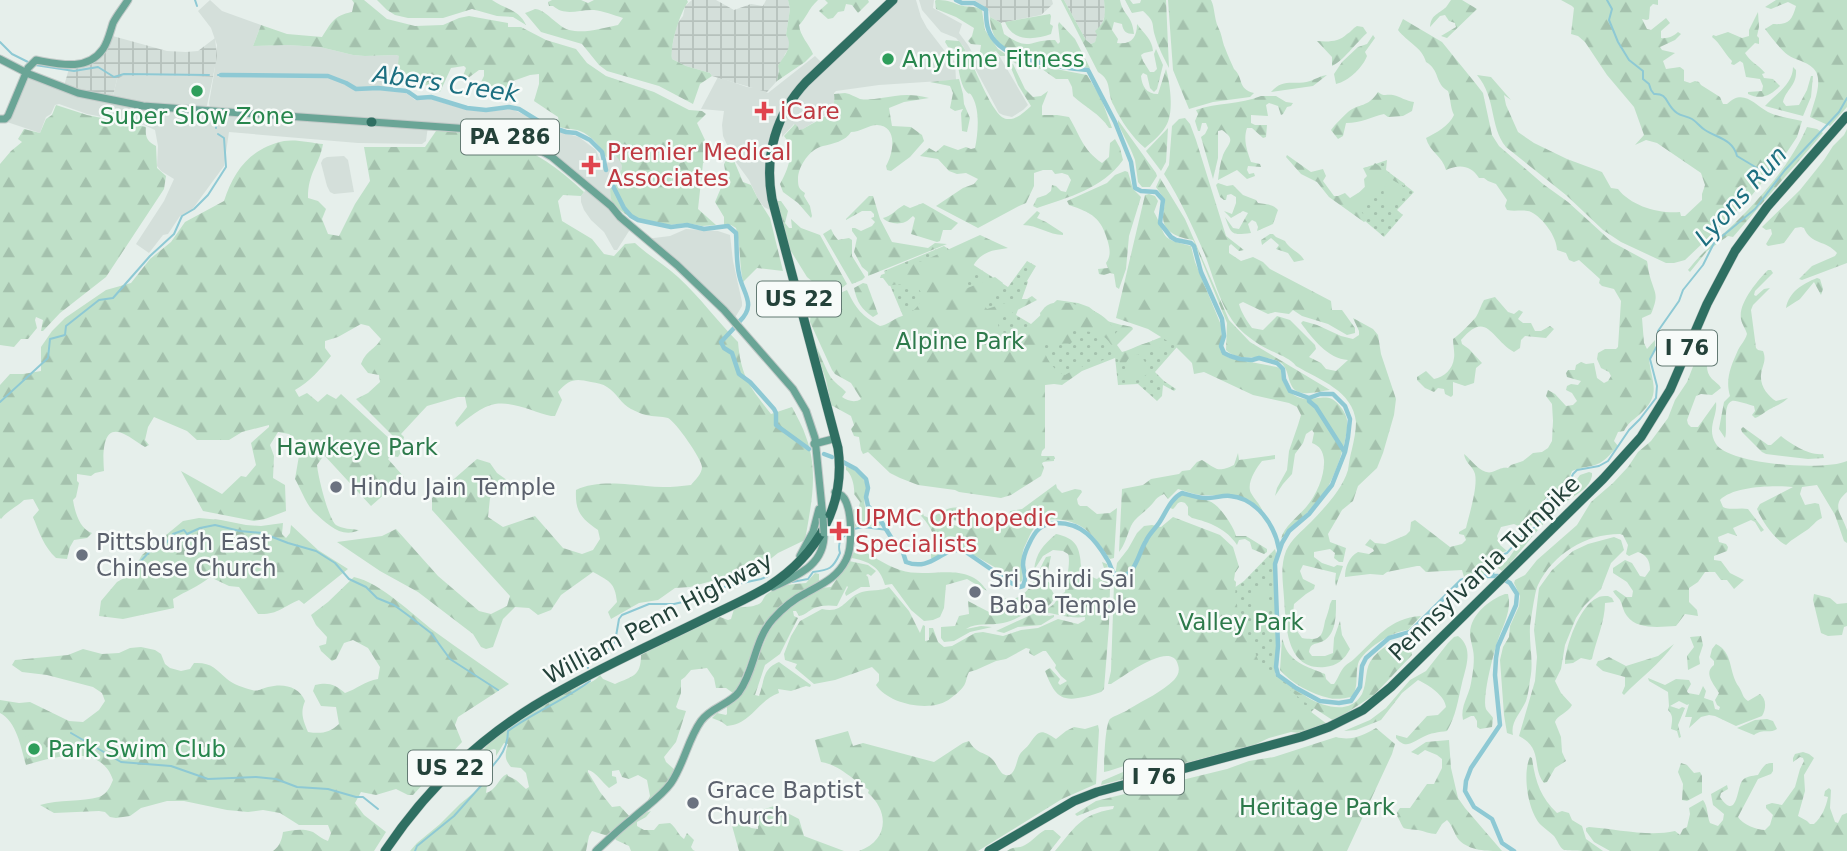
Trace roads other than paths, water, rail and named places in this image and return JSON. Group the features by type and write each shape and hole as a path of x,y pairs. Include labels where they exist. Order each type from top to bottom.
{"highway":[{"name":"William Penn Highway","path":"383,851 416,805 440,778 512,716 572,681 758,590 795,562 820,531 836,493 836,468 822,442 830,429 770,203 766,174 767,154 775,123 792,94 890,0"},
{"name":"William Penn Highway","path":"383,851 418,806 482,743 524,712 562,689 753,595 779,579 805,556 828,522 840,473 838,444 773,202 769,179 770,158 779,123 797,93 890,0"},
{"name":"Pennsylvania Turnpike","path":"995,851 1076,804 1098,795 1302,741 1363,710 1391,687 1623,463 1644,439 1672,392 1709,305 1737,253 1769,210 1847,118"},
{"name":"Pennsylvania Turnpike","path":"989,851 1074,801 1097,792 1334,727"}],"main road":[{"path":"0,118 8,116 29,67 39,61 69,66 92,59 104,47 128,0"},
{"name":"PA 286","path":"0,58 29,67 68,90 143,106 484,131 519,140 545,153 570,171 681,269 724,311 786,379 800,399 822,442 824,533 821,551 810,567 753,595"},
{"name":"PA 286","path":"795,562 812,536 818,514 822,442"},
{"path":"596,851 666,789 677,773 701,722 709,712 732,699 742,687 763,633 772,619 797,598 831,580 841,569 850,552 851,531 845,501 836,493"}],"waterway":[{"path":"195,0 197,6"},
{"path":"956,0 974,3 986,10 992,38 1013,54 1052,65 1088,70 1115,122 1131,162 1135,188 1156,192 1163,200 1160,223 1171,237 1194,246 1201,272 1222,319 1224,336 1221,346 1224,353 1240,359 1259,358 1277,363 1283,369 1290,391 1309,398 1320,394 1333,394 1345,406 1350,419 1348,437 1332,485 1309,514 1289,531 1275,564 1278,675 1320,701 1351,701 1360,687 1362,666 1366,658 1389,638 1410,632 1461,581 1477,576 1498,576 1510,583 1517,594 1516,605 1498,646 1496,658 1500,725 1471,768 1465,791 1474,807 1492,819 1502,843 1514,851"},
{"path":"1607,0 1612,9 1609,20 1618,42 1629,60 1643,71 1643,79 1654,94 1662,95 1677,113 1692,119 1705,130 1728,142 1737,156 1757,168 1773,172"},
{"name":"Abers Creek","path":"0,42 12,54 30,63"},
{"name":"Abers Creek","path":"35,65 74,71 98,67 114,77 124,74 209,75"},
{"name":"Abers Creek","path":"221,75 328,76 356,89 407,91 417,98 431,97 467,108 519,109 545,125 576,133 590,140 602,152 606,170"},
{"name":"Lyons Run","path":"1493,575 1496,557 1507,553 1525,533 1537,526 1549,498 1566,490 1577,470 1599,466 1608,461 1656,398 1657,386 1650,359 1657,346 1658,331 1679,301 1683,290 1703,265 1714,243 1755,209 1785,170 1839,112 1847,98"},
{"path":"211,114 216,128"},
{"path":"0,402 48,358 50,339 65,335 66,326 99,300 113,298 150,256 174,234 182,216 208,195 226,167 224,138 218,134"},
{"name":"Abers Creek","path":"611,182 624,208 638,220 671,227 687,225 704,229 728,226 736,233 738,269 748,304 745,316 739,322"},
{"name":"Abers Creek","path":"735,327 721,342 724,348 732,353 739,374 750,382 774,409 776,425 809,449"},
{"path":"1309,398 1344,451"},
{"name":"Abers Creek","path":"824,454 832,457"},
{"name":"Abers Creek","path":"843,462 866,479 868,506 894,542 901,546 906,562 923,564 948,552 963,550 1020,587 1025,580 1023,565 1031,539 1039,529 1051,523 1081,529 1102,552 1114,573 1118,577 1124,576 1133,569 1147,538 1171,502 1182,493 1206,498 1230,496 1248,502 1269,523 1279,549"},
{"path":"138,564 153,548 164,546 173,534 184,530 187,534 215,525 262,533 316,551 335,563 349,579 366,587 377,598 394,605 409,616 431,633 450,659 498,690"},
{"path":"854,529 863,527 888,530"},
{"path":"792,582 808,579 813,572 833,566 840,553 840,541 849,532"},
{"path":"710,590 768,576"},
{"path":"588,668 590,655 599,656 615,642 622,615 649,604 687,601"},
{"path":"415,851 417,846 454,816 488,778 490,769 504,749 508,731 590,681"},
{"path":"71,733 121,762 171,766 208,779 276,779 297,787 328,789 363,797 378,809"}],"place":[{"name":"Anytime Fitness","path":"888,59"},
{"name":"Super Slow Zone","path":"197,91"},
{"name":"iCare","path":"764,111"},
{"name":"Premier Medical Associates","path":"591,165"},
{"name":"Hindu Jain Temple","path":"336,487"},
{"name":"UPMC Orthopedic Specialists","path":"839,531"},
{"name":"Pittsburgh East Chinese Church","path":"82,555"},
{"name":"Sri Shirdi Sai Baba Temple","path":"975,592"},
{"name":"Park Swim Club","path":"34,749"},
{"name":"Grace Baptist Church","path":"693,803"}],"park label":[{"name":"Alpine Park","path":"960,341"},
{"name":"Hawkeye Park","path":"357,447"},
{"name":"Valley Park","path":"1241,622"},
{"name":"Heritage Park","path":"1317,807"}]}
